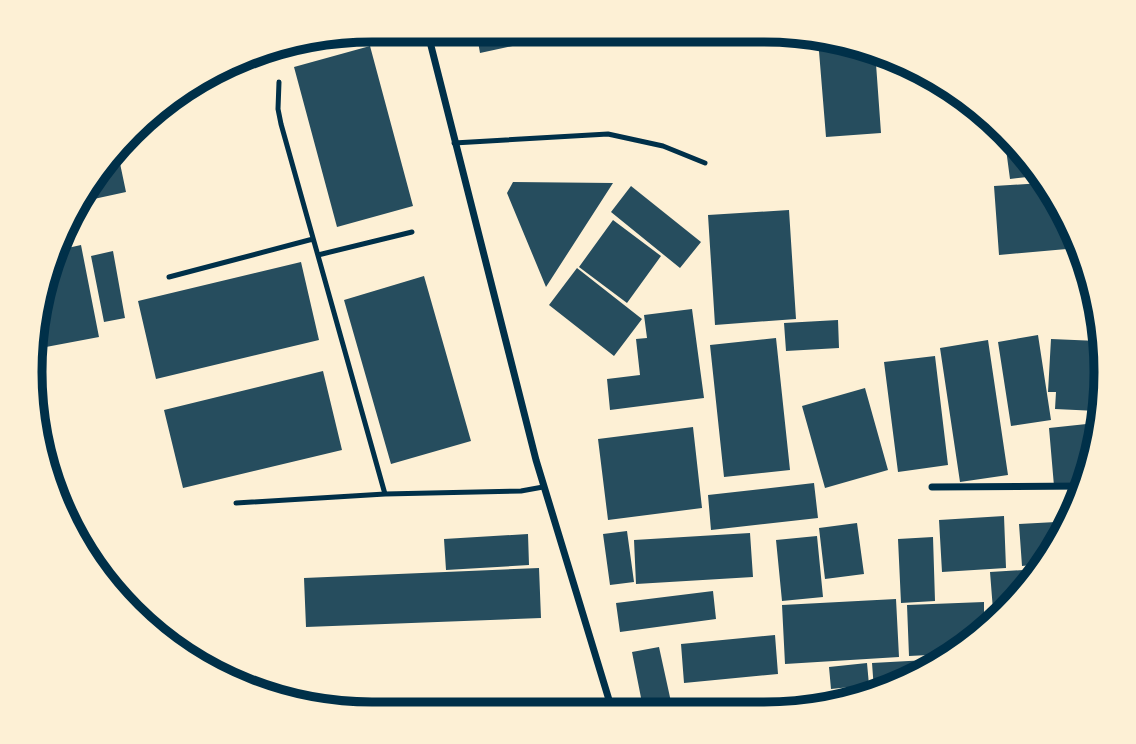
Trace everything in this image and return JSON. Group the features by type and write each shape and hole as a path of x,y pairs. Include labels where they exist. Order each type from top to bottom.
{"street":[{"path":"430,42 543,487 610,702"},
{"path":"932,487 1073,486"}],"lane":[{"path":"279,82 278,109 281,124 385,494"},
{"path":"454,143 608,134 663,146 705,163"},
{"path":"318,256 412,232"},
{"path":"169,277 313,239"},
{"path":"236,503 385,494 521,491 543,487"}],"building":[{"path":"478,42 530,42 480,53"},
{"path":"370,46 413,206 337,227 294,67"},
{"path":"819,47 876,62 881,133 826,137"},
{"path":"1006,148 1030,177 1010,179"},
{"path":"119,160 126,192 91,200"},
{"path":"513,182 613,183 546,287 507,193"},
{"path":"1034,183 1050,207 1070,249 999,255 994,186"},
{"path":"631,186 701,242 680,268 611,212"},
{"path":"789,210 796,319 715,325 708,215"},
{"path":"613,220 661,256 627,303 579,267"},
{"path":"81,245 99,337 43,348 48,308 66,248"},
{"path":"113,251 125,318 104,322 91,256"},
{"path":"301,262 319,340 156,379 138,301"},
{"path":"577,268 642,319 614,356 549,305"},
{"path":"424,276 471,441 391,464 344,300"},
{"path":"692,309 704,398 610,410 607,379 640,375 636,339 647,338 644,315"},
{"path":"838,320 839,348 786,351 784,323"},
{"path":"1038,335 1051,420 1011,426 998,342"},
{"path":"776,338 790,470 724,477 710,345"},
{"path":"1051,339 1092,341 1094,372 1091,411 1055,409 1056,392 1048,392"},
{"path":"988,340 1008,475 960,482 940,348"},
{"path":"935,356 948,465 898,472 884,362"},
{"path":"323,371 342,450 183,488 164,410"},
{"path":"865,388 888,470 825,488 802,406"},
{"path":"1090,424 1074,484 1054,486 1049,428"},
{"path":"693,427 702,508 608,520 598,439"},
{"path":"814,483 818,518 711,530 708,495"},
{"path":"1004,516 1006,568 942,572 939,520"},
{"path":"1056,522 1050,537 1031,565 1022,566 1019,524"},
{"path":"857,523 864,574 825,579 819,528"},
{"path":"627,531 634,582 610,585 603,534"},
{"path":"750,533 753,577 636,584 634,540"},
{"path":"528,534 529,565 446,570 444,539"},
{"path":"817,536 823,597 782,601 776,540"},
{"path":"933,537 935,601 901,603 898,539"},
{"path":"539,568 541,618 306,627 304,578"},
{"path":"1028,570 993,609 990,572"},
{"path":"713,591 716,619 620,632 616,603"},
{"path":"896,599 899,657 785,664 782,605"},
{"path":"984,602 984,613 989,613 965,634 934,655 909,656 907,605"},
{"path":"775,635 778,674 684,683 681,644"},
{"path":"659,647 671,702 642,702 632,652"},
{"path":"925,660 873,683 872,663"},
{"path":"867,663 869,684 831,689 829,667"},
{"path":"842,693 817,698 817,695"}]}
